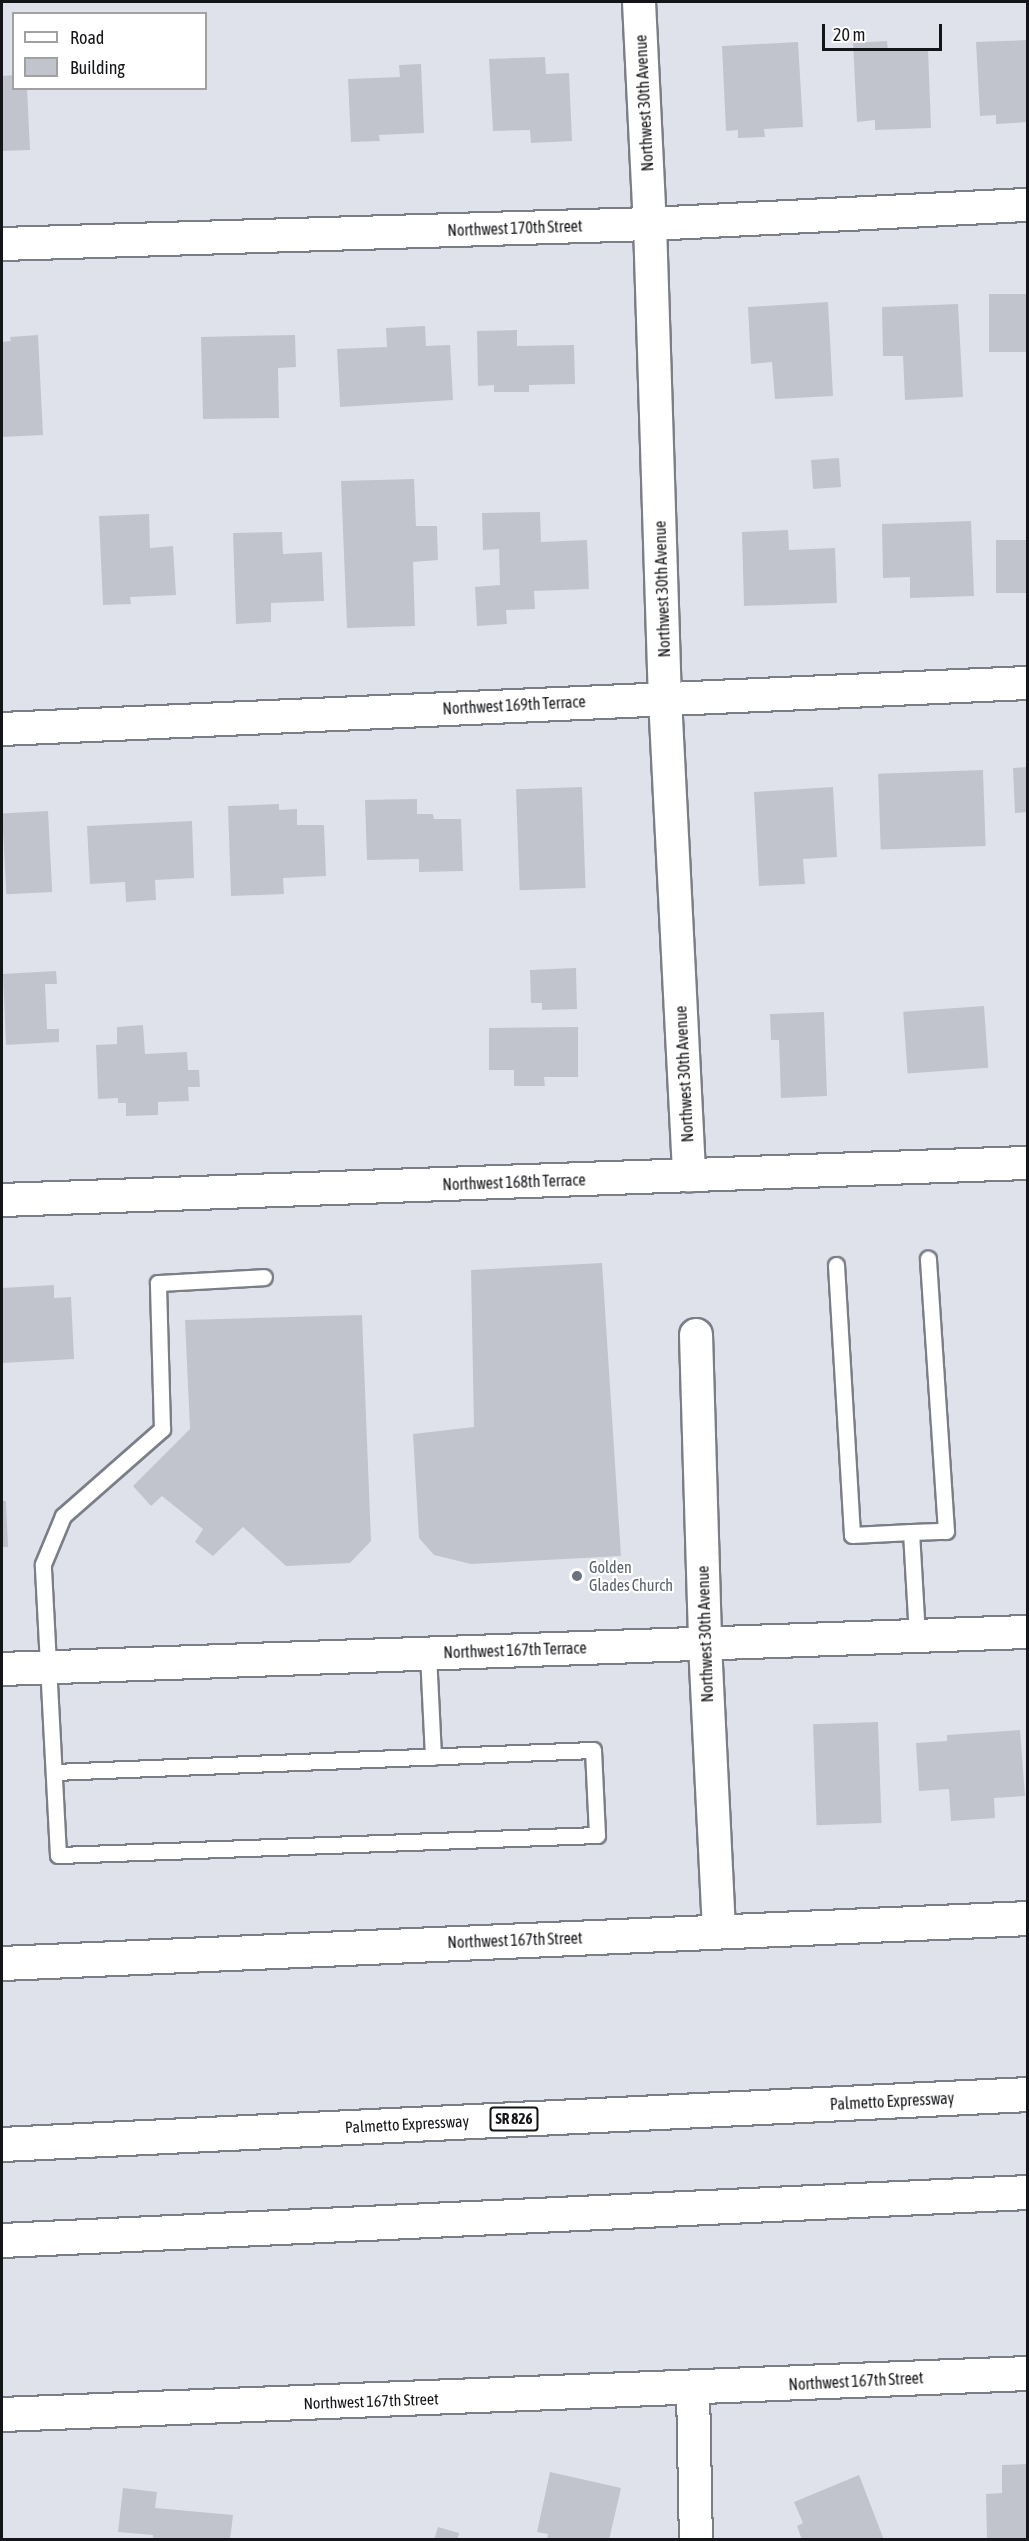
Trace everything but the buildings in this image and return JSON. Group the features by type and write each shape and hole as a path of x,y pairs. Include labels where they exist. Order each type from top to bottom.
{"main road":[{"name":"Northwest 167th Street","path":"2,1963 1028,1918"},
{"name":"Palmetto Expressway","path":"2,2144 1028,2094"},
{"path":"2,2240 1028,2192"},
{"name":"Northwest 167th Street","path":"2,2414 1028,2373"}],"street":[{"name":"Northwest 30th Avenue","path":"639,2 650,224 665,698 689,1175"},
{"name":"Northwest 170th Street","path":"2,244 650,224 1028,205"},
{"name":"Northwest 169th Terrace","path":"2,729 1028,683"},
{"name":"Northwest 168th Terrace","path":"2,1200 1028,1163"},
{"name":"Northwest 30th Avenue","path":"696,1335 705,1644 720,1931"},
{"name":"Northwest 167th Terrace","path":"2,1669 1028,1632"},
{"path":"693,2388 696,2540"}],"lane":[{"path":"836,1265 852,1534 946,1531 928,1259"},
{"path":"54,1772 593,1750 597,1836 58,1855 43,1564 63,1516 162,1429 158,1282 264,1276"},
{"path":"912,1532 918,1636"},
{"path":"428,1654 433,1757"}],"place":[{"name":"Golden Glades Church","path":"577,1576"}]}
